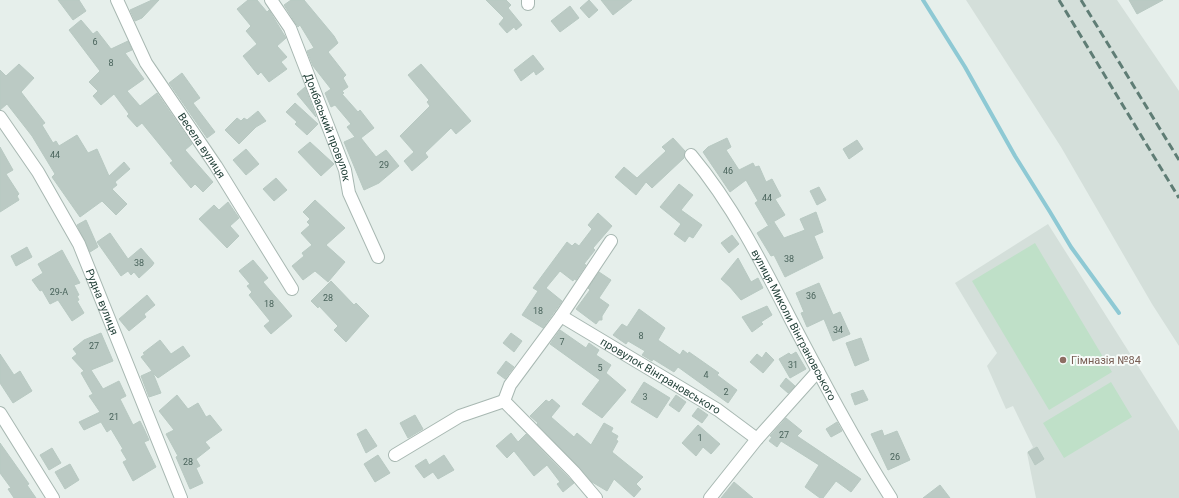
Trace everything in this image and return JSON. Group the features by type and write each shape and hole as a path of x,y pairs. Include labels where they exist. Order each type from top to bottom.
{"street":[{"name":"Весела вулиця","path":"117,0 146,63 216,166 292,289"},
{"name":"Донбаський провулок","path":"271,0 290,28 345,170 349,193 378,257"},
{"name":"Рудна вулиця","path":"0,117 38,172 79,244 181,498"},
{"name":"вулиця Миколи Вінграновського","path":"691,155 709,177 751,242 818,371 870,465 891,498"},
{"path":"504,401 510,385 561,316 611,241"},
{"name":"провулок Вінграновського","path":"561,316 718,410 757,439"},
{"path":"710,498 757,439 818,371"},
{"path":"395,455 460,416 504,401"},
{"path":"504,401 574,472 596,498"},
{"path":"0,413 53,498"}],"shaded area":[{"path":"966,0 1117,0 1179,91 1179,346 1152,304 1061,147"},
{"name":"Гімназія №84","path":"1048,224 1179,431 1179,498 1036,498 1027,453 1033,447 1013,406 1006,409 987,366 997,353 955,283"}],"green space":[{"path":"1035,243 1112,372 1049,410 972,281"},
{"path":"1111,382 1132,417 1064,458 1043,423"}],"building":[{"path":"58,0 79,0 86,11 73,20"},
{"path":"152,0 159,0 142,18 135,21 130,10"},
{"path":"248,0 257,0 267,12 269,10 286,38 277,46 287,57 281,62 287,69 269,82 261,72 258,75 243,56 257,44 246,31 251,26 237,9"},
{"path":"291,0 304,0 334,36 338,43 328,52 346,75 343,78 348,87 342,91 344,93 342,94 358,112 360,110 374,128 361,138 376,157 386,150 399,166 379,183 364,190 344,142 355,137 347,127 351,124 335,105 331,107 325,93 331,89 313,66 307,51 314,48 300,25 298,27 284,5"},
{"path":"486,0 506,0 511,5 508,8 522,25 516,30 514,27 507,33 499,24 504,18"},
{"path":"589,0 598,10 589,18 580,8"},
{"path":"601,0 632,0 613,15"},
{"path":"1129,0 1163,0 1137,14"},
{"path":"570,6 579,18 560,32 551,21"},
{"path":"81,20 93,34 97,31 111,49 128,41 132,50 125,53 144,79 127,91 140,106 157,93 192,144 185,150 213,182 203,192 195,184 191,188 170,163 173,161 142,123 137,127 127,116 129,114 114,94 101,105 93,96 98,91 89,82 100,71 69,30"},
{"path":"533,55 544,69 536,75 534,71 521,81 514,70"},
{"path":"19,64 34,78 21,92 45,123 42,125 53,143 56,141 59,146 77,135 88,153 97,149 109,176 124,162 130,169 115,182 117,185 112,189 127,204 116,215 102,201 80,217 52,177 55,174 32,136 7,104 0,110 0,70 6,76"},
{"path":"421,64 471,121 456,134 451,128 425,153 428,157 412,171 404,161 414,152 400,136 430,106 427,102 429,100 408,75"},
{"path":"182,73 200,98 193,103 215,132 207,138 169,83"},
{"path":"305,87 316,117 297,94"},
{"path":"295,103 318,124 307,135 295,124 297,122 286,112"},
{"path":"258,111 266,121 256,127 239,144 225,130 237,118 241,121 244,118 247,120"},
{"path":"673,138 685,151 684,158 652,188 646,182 636,195 615,177 624,167 637,178 666,151 662,147"},
{"path":"727,138 731,147 726,150 739,170 753,163 755,167 759,166 766,182 772,179 781,196 775,199 785,215 768,225 755,203 758,201 746,180 730,192 703,152 708,147"},
{"path":"857,140 863,149 849,159 843,149"},
{"path":"310,142 334,164 321,176 298,152"},
{"path":"0,147 13,170 6,174 19,194 17,196 19,200 0,212"},
{"path":"246,149 259,164 246,175 233,160"},
{"path":"276,178 287,190 274,201 263,189"},
{"path":"679,184 693,195 681,210 702,225 693,238 689,236 685,242 674,234 681,224 660,207"},
{"path":"819,187 826,200 817,205 810,191"},
{"path":"315,200 345,228 326,245 345,262 328,282 315,271 303,280 292,266 304,256 302,253 312,245 301,233 310,225 307,222 310,219 303,212"},
{"path":"228,202 239,218 230,226 239,236 227,248 199,219 214,205 219,210"},
{"path":"816,212 823,232 814,236 823,258 785,277 774,255 771,256 757,233 774,222 784,238 805,230 800,219"},
{"path":"598,213 612,226 593,248 595,250 584,264 586,265 576,280 574,279 573,281 560,271 546,288 562,301 543,328 522,315 538,291 533,288 567,242 572,246 575,243 579,246 592,229 588,225"},
{"path":"86,220 98,247 90,252 77,225"},
{"path":"110,233 128,259 141,248 154,263 139,278 134,272 131,275 128,271 121,276 97,242"},
{"path":"732,235 739,244 729,253 721,243"},
{"path":"27,247 32,257 16,266 11,256"},
{"path":"62,250 80,283 74,285 79,295 77,296 79,300 77,301 84,313 72,321 58,300 50,304 42,290 40,291 32,280 43,273 38,264"},
{"path":"738,258 751,282 758,278 763,288 741,300 721,279"},
{"path":"253,260 268,278 263,282 292,316 271,334 264,326 270,321 249,295 252,292 247,286 250,284 239,271"},
{"path":"599,272 611,280 599,298 609,305 602,316 602,320 599,320 596,324 576,309 590,290 588,288"},
{"path":"331,281 354,305 356,303 369,316 346,342 334,330 338,326 319,306 318,308 311,301"},
{"path":"819,283 833,315 840,312 850,334 833,341 824,319 807,327 801,313 804,312 796,293"},
{"path":"147,295 155,305 144,314 146,317 129,331 119,319"},
{"path":"767,306 772,315 761,322 763,324 752,332 742,317"},
{"path":"639,309 665,328 658,340 680,355 683,350 688,354 689,352 719,373 717,375 737,390 728,403 678,367 674,372 653,359 652,361 642,355 645,351 628,341 626,344 613,335 622,324 627,327"},
{"path":"560,330 586,348 589,343 599,350 596,355 611,365 606,373 626,390 602,418 582,404 600,380 550,344"},
{"path":"101,333 113,361 91,370 103,389 119,381 126,396 120,399 133,425 140,421 149,440 144,442 156,467 133,481 123,462 127,460 121,450 123,449 111,429 107,432 101,422 84,430 79,422 100,412 89,396 93,394 81,373 84,371 72,358 77,354 73,349 84,340"},
{"path":"511,333 522,341 514,352 503,343"},
{"path":"861,338 869,360 855,366 846,343"},
{"path":"160,340 171,354 183,346 190,356 158,378 153,373 161,393 149,397 141,376 152,371 141,357 145,354 143,353"},
{"path":"766,352 774,360 763,373 750,362 757,354 762,358"},
{"path":"796,352 806,369 790,378 779,359 789,353 791,355"},
{"path":"0,354 14,375 20,371 32,391 13,403 0,383"},
{"path":"506,361 514,367 505,379 497,373"},
{"path":"786,378 795,386 788,393 780,386"},
{"path":"644,382 670,398 657,418 631,402"},
{"path":"863,390 868,400 855,405 851,394"},
{"path":"177,395 188,409 198,403 206,417 210,415 222,430 205,442 210,448 196,459 200,466 196,468 203,483 190,489 176,457 178,456 166,434 174,430 159,411"},
{"path":"676,395 686,402 679,412 669,405"},
{"path":"552,399 560,406 551,417 574,437 577,433 591,445 604,423 613,428 611,432 618,436 616,440 618,441 612,452 643,477 636,484 641,489 634,497 614,479 607,491 592,482 530,416 546,400 549,402"},
{"path":"698,408 708,415 702,423 692,416"},
{"path":"415,415 423,429 408,438 400,423"},
{"path":"786,418 802,431 797,436 861,479 851,492 836,481 823,498 820,498 805,487 819,465 781,441 777,447 769,441 772,437 770,436"},
{"path":"837,422 842,431 831,437 826,429"},
{"path":"698,425 720,444 711,454 703,447 696,456 682,443"},
{"path":"366,429 377,446 366,453 357,434"},
{"path":"882,430 884,436 897,431 910,460 888,470 871,434"},
{"path":"511,433 518,442 526,434 574,483 563,492 557,484 560,482 547,465 534,476 514,451 507,458 496,446"},
{"path":"0,443 29,484 27,485 36,498 14,498 8,489 11,488 0,473"},
{"path":"1037,447 1044,459 1035,465 1028,452"},
{"path":"52,448 61,463 49,470 40,455"},
{"path":"378,455 390,473 375,482 364,464"},
{"path":"444,455 454,470 438,479 433,472 424,478 415,466 426,459 429,465"},
{"path":"70,464 79,480 65,489 55,472"},
{"path":"734,482 753,498 721,498"},
{"path":"940,485 950,498 923,498"}],"waterway":[{"path":"923,0 965,67 1015,156 1071,247 1119,313"}],"railway":[{"path":"1059,0 1179,198"},
{"path":"1081,0 1179,160"}],"place":[{"name":"Гімназія №84","path":"1063,360"}]}
